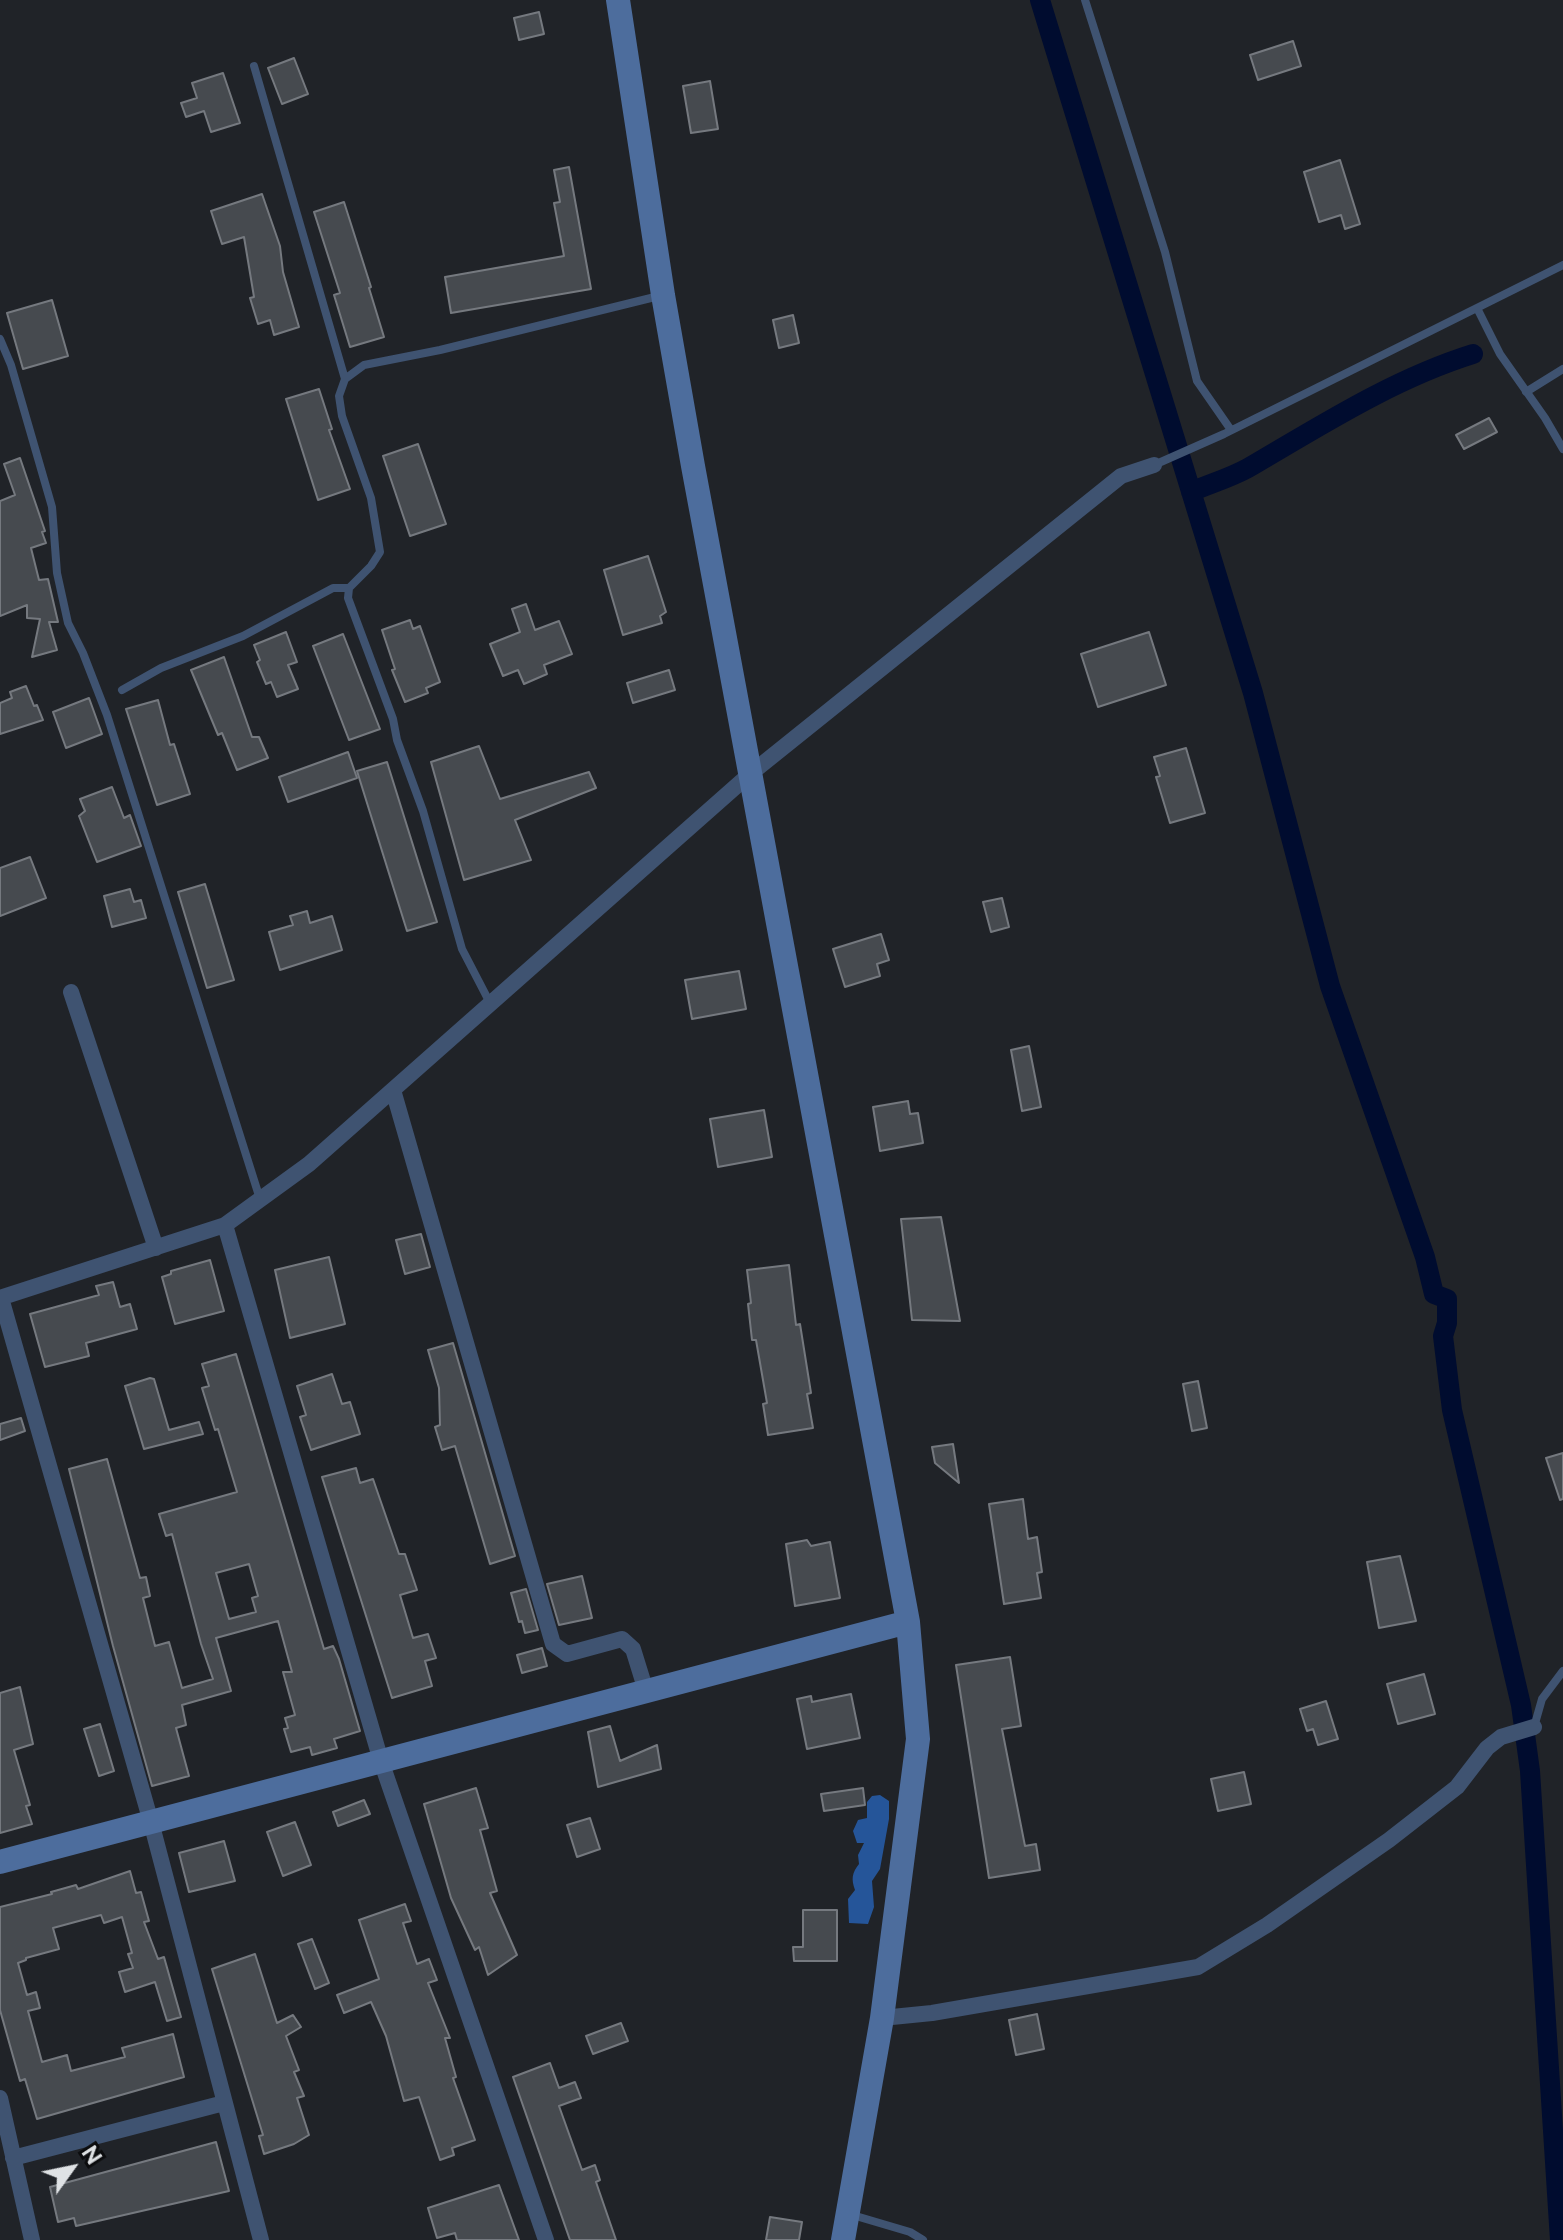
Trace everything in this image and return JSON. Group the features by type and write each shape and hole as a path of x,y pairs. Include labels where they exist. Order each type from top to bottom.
{"street":[{"path":"618,0 663,295 908,1622 918,1739 882,2018 843,2240"},
{"path":"261,2240 151,1822 1,1298 225,1225 260,1200 309,1164 750,774 1121,476 1154,465"},
{"path":"71,992 156,1248"},
{"path":"393,1090 553,1644 567,1654 622,1639 633,1649 646,1691"},
{"path":"225,1225 381,1761 546,2240"},
{"path":"0,1862 908,1622"},
{"path":"882,2018 932,2013 1198,1967 1267,1925 1389,1840 1457,1787 1487,1748 1501,1737 1534,1727"},
{"path":"0,2098 32,2240"},
{"path":"13,2158 224,2103"}],"lane":[{"path":"1085,0 1165,252 1197,381 1227,432"},
{"path":"254,66 345,379"},
{"path":"1154,465 1227,432 1563,265"},
{"path":"490,1004 462,949 423,811 348,598 349,588 380,552 371,498 342,416 339,396 345,379 364,365 440,350 663,295"},
{"path":"1477,308 1500,354 1563,449"},
{"path":"0,339 11,365 52,507 57,573 68,623 107,715 260,1200"},
{"path":"1526,392 1563,369"},
{"path":"122,690 161,668 243,636 333,588 349,588"},
{"path":"1534,1727 1542,1699 1563,1671"},
{"path":"847,2213 910,2232 923,2240"}],"shaded area":[{"path":"880,1795 889,1801 889,1819 880,1869 872,1881 874,1907 868,1924 849,1923 848,1899 855,1890 853,1876 864,1843 857,1843 853,1831 858,1820 867,1818 867,1802 872,1796"}],"building":[{"path":"539,12 544,34 519,40 514,18"},
{"path":"1293,41 1301,66 1258,80 1250,55"},
{"path":"294,58 308,94 282,104 268,68"},
{"path":"223,73 240,123 211,132 204,111 186,117 181,103 197,98 192,83"},
{"path":"710,81 718,129 691,133 683,86"},
{"path":"1340,160 1360,224 1345,229 1341,215 1319,222 1304,172"},
{"path":"569,167 591,289 451,313 445,277 564,256 554,203 560,202 554,170"},
{"path":"262,194 280,246 283,272 299,327 274,335 270,320 258,324 250,298 254,297 244,237 222,244 211,211"},
{"path":"344,202 384,337 350,347 334,295 340,293 314,212"},
{"path":"52,300 68,356 23,369 7,313"},
{"path":"793,315 799,343 779,348 773,320"},
{"path":"319,389 332,429 329,430 350,489 318,500 286,399"},
{"path":"1489,418 1497,432 1464,449 1456,435"},
{"path":"418,444 446,524 410,536 383,456"},
{"path":"20,458 45,531 42,532 46,543 31,548 39,580 48,579 58,622 49,622 57,650 32,657 40,619 27,618 27,605 0,616 0,501 15,495 4,464"},
{"path":"648,556 666,612 660,616 662,623 623,635 604,570"},
{"path":"526,604 535,630 559,621 572,654 544,665 547,674 524,684 518,670 503,676 490,644 520,632 512,609"},
{"path":"410,620 413,629 420,626 440,682 426,688 428,693 405,702 392,670 395,669 382,630"},
{"path":"286,632 297,662 288,665 298,689 277,697 271,682 266,684 254,645"},
{"path":"1149,632 1166,685 1098,707 1081,654"},
{"path":"343,634 380,729 349,740 313,646"},
{"path":"224,657 252,737 259,737 268,758 237,770 222,733 218,735 191,670"},
{"path":"669,670 675,690 633,703 627,683"},
{"path":"26,686 43,720 0,734 0,703 12,698 10,692"},
{"path":"89,698 102,734 66,748 53,712"},
{"path":"158,700 170,745 174,744 190,794 157,805 126,709"},
{"path":"479,746 500,799 589,772 596,788 515,820 531,860 464,880 431,762"},
{"path":"1186,748 1205,813 1170,823 1156,777 1160,776 1154,757"},
{"path":"348,752 357,778 288,802 279,777"},
{"path":"387,762 437,922 407,931 357,771"},
{"path":"112,787 124,818 130,815 141,846 97,862 79,816 85,811 80,799"},
{"path":"30,857 46,898 0,916 0,868"},
{"path":"205,884 234,980 207,988 178,892"},
{"path":"130,889 134,902 141,900 146,918 112,927 104,896"},
{"path":"1002,898 1009,927 991,932 983,902"},
{"path":"307,911 310,923 332,916 342,950 280,970 269,932 293,925 290,916"},
{"path":"881,934 889,960 877,964 880,976 845,987 833,949"},
{"path":"739,971 746,1009 692,1019 685,980"},
{"path":"1029,1046 1041,1107 1022,1111 1011,1050"},
{"path":"908,1101 910,1114 918,1113 923,1143 880,1151 873,1107"},
{"path":"764,1110 772,1157 718,1167 710,1119"},
{"path":"941,1217 960,1321 912,1320 901,1219"},
{"path":"421,1234 430,1267 405,1274 396,1240"},
{"path":"329,1257 345,1324 290,1338 275,1270"},
{"path":"210,1260 224,1311 175,1324 162,1277 171,1274 171,1271"},
{"path":"789,1265 796,1325 800,1324 811,1393 807,1394 813,1428 768,1435 763,1404 767,1403 756,1340 752,1340 747,1270"},
{"path":"113,1282 120,1307 130,1304 137,1329 86,1343 89,1356 45,1367 30,1314 99,1295 96,1286"},
{"path":"453,1343 515,1556 490,1564 455,1446 442,1450 435,1427 440,1425 439,1388 428,1350"},
{"path":"236,1354 324,1649 333,1646 339,1659 360,1731 334,1739 337,1748 312,1755 310,1747 291,1752 284,1729 288,1728 285,1718 295,1715 283,1672 292,1672 278,1621 216,1638 231,1691 182,1705 186,1725 176,1728 189,1776 152,1786 69,1469 107,1459 140,1578 146,1577 150,1596 143,1598 155,1646 169,1642 182,1688 213,1679 172,1534 166,1536 159,1514 237,1492 202,1388 209,1386 202,1364","holes":["249,1564 258,1596 252,1598 256,1612 229,1619 216,1573"]},
{"path":"332,1374 342,1404 350,1402 360,1434 311,1450 300,1417 306,1415 297,1386"},
{"path":"154,1379 169,1430 199,1422 203,1434 144,1449 125,1386"},
{"path":"1198,1381 1207,1428 1192,1431 1183,1384"},
{"path":"21,1418 25,1431 0,1440 0,1424"},
{"path":"953,1444 959,1483 935,1463 932,1447"},
{"path":"1563,1453 1563,1499 1560,1500 1546,1458"},
{"path":"356,1468 360,1483 373,1479 399,1554 405,1554 417,1590 400,1595 413,1638 428,1634 436,1658 425,1661 432,1686 392,1698 322,1477"},
{"path":"1023,1499 1028,1539 1037,1537 1042,1572 1037,1573 1041,1598 1004,1604 989,1504"},
{"path":"807,1540 811,1546 830,1542 840,1598 795,1606 786,1544"},
{"path":"1400,1556 1416,1621 1379,1628 1367,1562"},
{"path":"582,1576 592,1618 559,1625 547,1584"},
{"path":"526,1589 538,1630 525,1633 511,1593"},
{"path":"542,1648 547,1666 522,1673 517,1655"},
{"path":"1010,1657 1021,1726 1002,1729 1025,1846 1036,1844 1040,1870 989,1878 956,1665"},
{"path":"1424,1674 1435,1714 1398,1724 1387,1684"},
{"path":"20,1687 33,1744 14,1750 30,1805 26,1806 32,1824 0,1833 0,1693"},
{"path":"851,1694 860,1738 807,1749 797,1699 811,1696 812,1702"},
{"path":"1326,1701 1338,1739 1318,1745 1313,1729 1307,1731 1300,1709"},
{"path":"100,1724 114,1771 99,1776 84,1729"},
{"path":"610,1726 620,1761 657,1745 661,1769 598,1787 588,1732"},
{"path":"1244,1772 1251,1804 1218,1811 1211,1779"},
{"path":"476,1788 488,1828 480,1830 497,1891 490,1893 517,1955 488,1975 479,1947 475,1950 451,1898 424,1804"},
{"path":"863,1788 865,1805 824,1811 821,1794"},
{"path":"364,1800 370,1814 338,1826 333,1812"},
{"path":"590,1818 600,1849 577,1857 567,1825"},
{"path":"295,1822 311,1865 283,1876 267,1832"},
{"path":"224,1841 235,1881 189,1892 179,1853"},
{"path":"130,1871 136,1893 141,1892 149,1921 144,1922 158,1959 164,1957 181,2017 167,2021 155,1982 125,1992 119,1972 133,1968 122,1917 104,1923 101,1915 53,1928 59,1949 18,1963 27,1995 36,1992 40,2008 28,2011 42,2062 67,2055 71,2071 125,2057 122,2048 173,2034 184,2077 37,2119 25,2079 20,2081 0,2010 0,1907 76,1885 78,1889"},
{"path":"405,1904 411,1921 403,1923 417,1964 429,1959 437,1980 428,1983 450,2038 445,2038 456,2077 453,2078 475,2140 452,2148 454,2155 440,2160 419,2097 404,2101 386,2036 371,2002 344,2013 337,1995 379,1979 359,1920"},
{"path":"803,1910 837,1910 837,1961 794,1961 793,1947 803,1947"},
{"path":"312,1939 329,1983 315,1989 298,1944"},
{"path":"255,1954 277,2023 293,2015 301,2027 286,2036 299,2070 294,2072 304,2096 297,2098 309,2135 294,2144 264,2154 259,2136 263,2135 212,1969"},
{"path":"1037,2014 1044,2049 1016,2055 1009,2020"},
{"path":"621,2023 628,2041 593,2054 586,2036"},
{"path":"550,2063 559,2088 575,2082 581,2098 559,2106 582,2170 595,2165 600,2180 596,2182 616,2240 570,2240 513,2077"},
{"path":"216,2142 229,2191 76,2226 74,2218 58,2222 50,2187"},
{"path":"499,2185 519,2240 457,2240 455,2233 437,2238 428,2208"},
{"path":"770,2217 802,2222 799,2240 766,2240"}],"waterway":[{"path":"1040,0 1253,693 1330,986 1425,1257 1434,1294 1447,1299 1447,1323 1443,1336 1452,1410 1521,1705 1530,1771 1560,2240"},
{"path":"1191,492 1248,468 1414,376 1473,354"}]}
